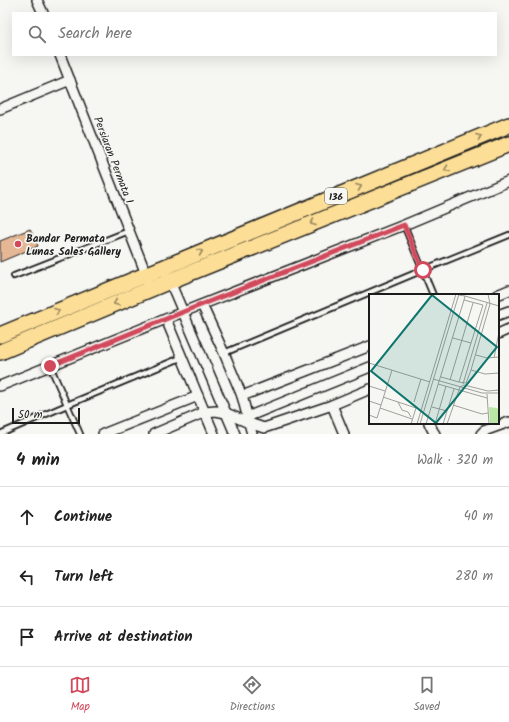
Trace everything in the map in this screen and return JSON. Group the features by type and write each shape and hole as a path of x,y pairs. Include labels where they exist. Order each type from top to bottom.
{"main road":[{"name":"136","path":"0,335 509,125"},
{"name":"136","path":"0,352 152,288 509,144"}],"street":[{"path":"37,0 43,12"},
{"name":"Persiaran Permata 1","path":"60,56 152,288"},
{"path":"0,109 70,80"},
{"path":"0,386 202,304 404,225 509,181"},
{"path":"164,267 235,434"},
{"path":"499,294 509,290"},
{"path":"202,304 242,396 252,434"},
{"path":"499,315 509,311"},
{"path":"166,319 214,434"},
{"path":"499,334 509,330"},
{"path":"242,396 369,346"},
{"path":"248,420 369,367"},
{"path":"154,434 205,412 216,411 248,420 264,428 332,405 369,389"},
{"path":"102,434 198,396"},
{"path":"332,405 344,434"},
{"path":"481,434 484,431 509,422"},
{"path":"429,424 435,434"}],"lane":[{"path":"404,225 433,294"},
{"path":"14,276 129,231"},
{"path":"224,352 509,235"},
{"path":"0,434 183,358"},
{"path":"50,366 80,434"}],"building":[{"name":"Bandar Permata Lunas Sales Gallery","path":"30,229 38,246 0,262 0,241"}],"place":[{"name":"Bandar Permata Lunas Sales Gallery","path":"18,244"}],"route":[{"path":"50,366 202,304 404,225 423,270"}]}
